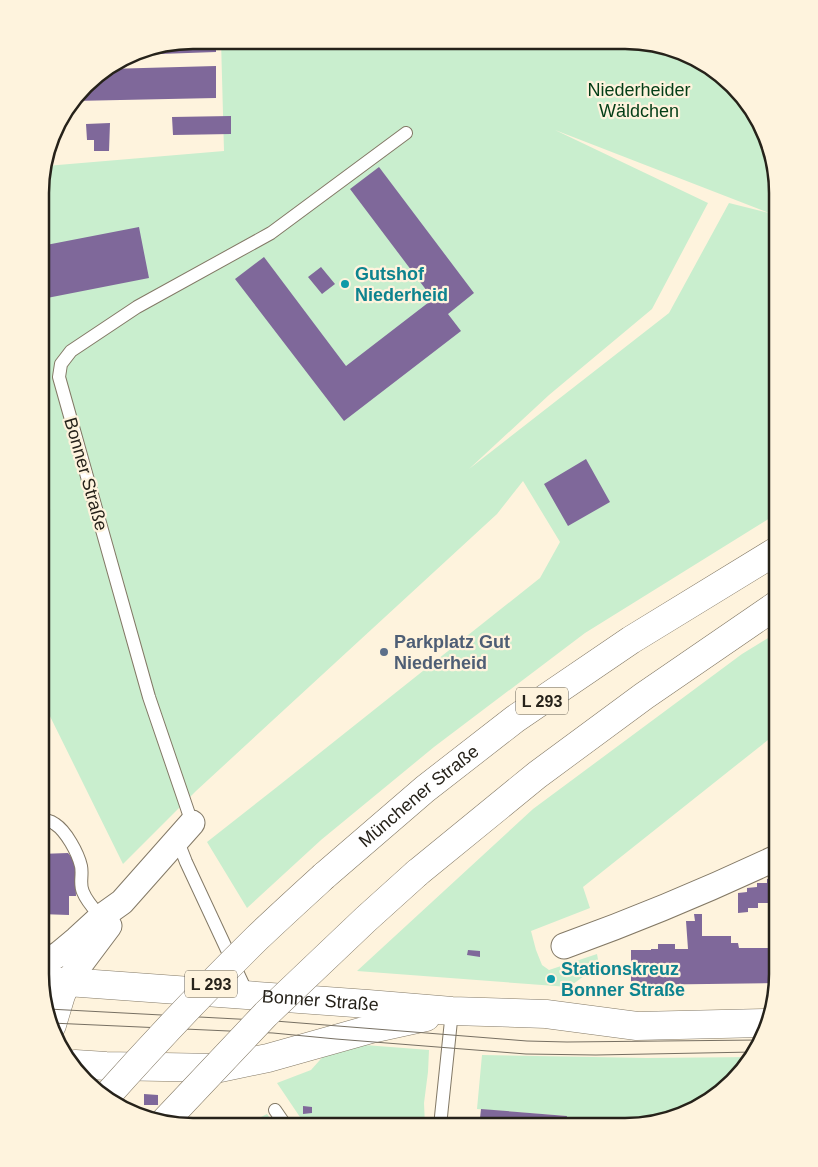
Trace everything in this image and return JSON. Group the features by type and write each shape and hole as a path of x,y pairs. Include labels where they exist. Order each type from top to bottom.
{"main road":[{"name":"Münchener Straße","path":"111,1092 257,938 324,876 425,789 515,719 631,640 769,556"},
{"path":"170,1116 266,1014 366,918 417,873 537,774 644,696 769,610"},
{"path":"55,982 60,995 55,1014"},
{"name":"Bonner Straße","path":"55,982 452,1011 546,1014 637,1026 761,1023"},
{"name":"Bonner Straße","path":"83,1067 97,1072 220,1068 268,1058 371,1029 452,1011"}],"street":[{"path":"55,982 110,923 122,902 185,831"},
{"path":"564,946 613,928 769,861"},
{"path":"49,960 122,902"}],"lane":[{"name":"Bonner Straße","path":"258,996 186,862 185,831 59,377 61,364 71,351 137,307 271,233 406,133"},
{"path":"49,821 64,833 78,856 81,868 80,880 82,891 88,903 101,917"},
{"path":"441,1118 452,1011"},
{"path":"275,1110 280,1118"}],"green space":[{"name":"Niederheider Wäldchen","path":"221,49 625,49 644,50 662,54 697,68 727,91 745,113 762,147 769,183 769,213 769,519 585,633 434,747 321,840 247,908 207,842 540,578 560,542 523,481 497,514 196,791 123,864 49,714 49,193 52,166 224,151","holes":["555,130 769,213 729,203 669,313 469,469 549,395 652,309 708,203"]},
{"path":"769,638 769,739 583,887 590,908 531,931 542,965 549,970 597,954 599,965 569,987 357,971 533,809 742,654"},
{"path":"352,1044 429,1050 424,1103 425,1118 301,1118 277,1083 311,1070 327,1052"},
{"path":"482,1055 647,1058 743,1057 720,1082 705,1094 671,1111 653,1115 635,1118 567,1118 567,1116 477,1109"},
{"path":"267,1114 270,1118 259,1118"}],"building":[{"path":"193,49 216,49 216,52 155,54 174,50"},
{"path":"216,66 216,98 83,101 98,85 120,69"},
{"path":"231,116 231,134 173,135 172,117"},
{"path":"110,123 109,151 94,151 94,140 87,140 86,124"},
{"path":"379,167 474,293 448,314 461,331 344,421 235,279 264,257 346,366 433,299 350,189"},
{"path":"139,227 149,278 49,298 49,244"},
{"path":"321,267 335,284 322,294 308,277"},
{"path":"586,459 610,502 568,526 544,484"},
{"path":"68,853 73,859 76,896 69,896 69,915 49,914 49,854"},
{"path":"767,879 769,879 768,903 758,903 758,908 748,908 748,912 738,913 738,893 747,892 747,888 757,887 757,883 767,883"},
{"path":"694,914 702,914 702,936 731,936 731,943 738,943 739,948 769,948 769,983 631,985 631,950 658,949 658,944 675,944 675,949 688,949 686,921 695,921"},
{"path":"468,950 480,951 480,957 467,955"},
{"path":"144,1094 158,1095 158,1105 144,1105"},
{"path":"303,1106 312,1107 312,1113 303,1114"},
{"path":"481,1109 567,1116 567,1118 480,1118"}],"tram line":[{"path":"54,1009 275,1021 527,1041 753,1040"},
{"path":"57,1023 273,1033 526,1054 596,1055 746,1052"}],"place":[{"name":"Gutshof Niederheid","path":"345,284"},
{"name":"Parkplatz Gut Niederheid","path":"384,652"},
{"name":"Stationskreuz Bonner Straße","path":"551,979"}]}
